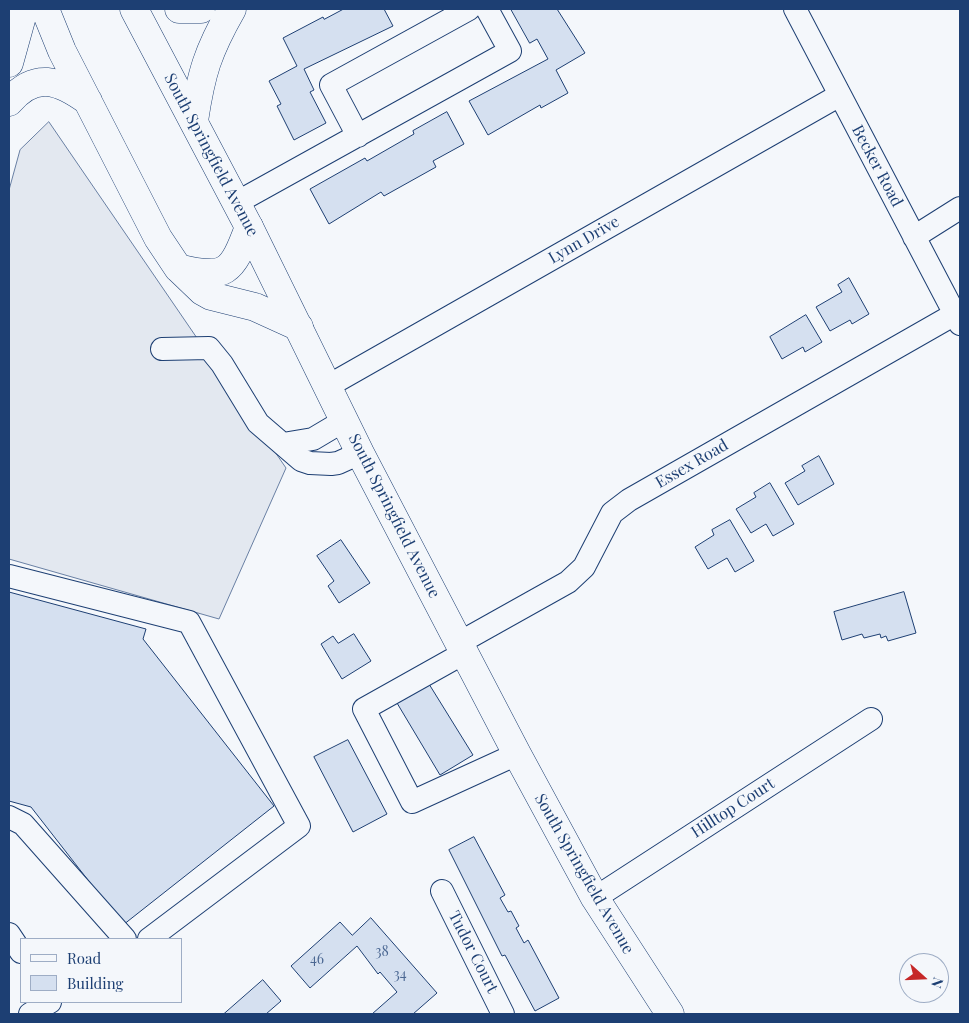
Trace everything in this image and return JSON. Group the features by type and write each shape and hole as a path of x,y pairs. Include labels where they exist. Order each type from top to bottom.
{"main road":[{"path":"9,63 24,9"},
{"path":"45,9 56,38 158,238 178,268 202,291 211,296 255,307 299,327"},
{"name":"South Springfield Avenue","path":"134,9 249,227 360,453 516,754 595,898 670,1014"},
{"path":"179,9 201,9"},
{"path":"194,121 201,78 208,54 232,9"},
{"path":"9,102 27,85 43,82 67,86 88,101"},
{"path":"178,268 208,274 224,271 240,251 249,227"}],"street":[{"path":"358,136 331,85 469,9"},
{"path":"236,203 510,51 487,9"},
{"name":"Becker Road","path":"795,9 957,319"},
{"name":"Lynn Drive","path":"328,386 840,95"},
{"path":"914,237 960,208"},
{"name":"Essex Road","path":"516,754 412,802 364,709 568,582 584,567 612,513 628,500 957,319"},
{"path":"162,349 208,348 222,364 258,423 300,460 310,463 338,464 360,453"},
{"path":"283,444 313,439 345,420"},
{"path":"9,576 189,622 299,826 149,938"},
{"name":"Hilltop Court","path":"595,898 871,719"},
{"path":"9,817 23,824 124,938"},
{"name":"Tudor Court","path":"442,891 504,1014"},
{"path":"9,934 20,950"},
{"path":"30,1014 48,1003"}],"shaded area":[{"path":"49,122 286,468 219,619 9,559 9,190 20,150"}],"building":[{"path":"344,9 384,9 393,26 304,69 314,90 310,92 326,123 294,140 277,106 281,104 269,81 297,66 283,38 323,17 324,19"},
{"path":"511,9 557,9 585,53 556,70 568,93 541,108 540,105 488,135 469,101 548,59 537,39 530,43"},
{"path":"447,112 464,144 433,161 436,167 384,196 381,192 329,224 310,189 365,158 367,161 414,134 413,131"},
{"path":"849,278 869,314 852,324 850,320 830,331 816,307 842,292 838,285"},
{"path":"806,315 822,342 805,352 803,347 782,359 770,337"},
{"path":"819,456 834,484 798,505 785,483 805,471 802,466"},
{"path":"770,483 794,524 773,536 766,524 751,533 736,509 756,497 754,493"},
{"path":"730,520 754,561 735,572 727,558 708,569 695,547 714,535 712,530"},
{"path":"341,540 370,583 339,603 328,586 334,581 317,556"},
{"path":"9,592 146,629 143,639 274,806 123,925 31,807 9,801"},
{"path":"904,592 916,633 888,641 886,636 881,638 880,634 864,638 862,634 842,640 834,612"},
{"path":"354,634 371,661 342,679 321,644 333,636 338,643"},
{"path":"429,684 473,755 440,775 397,703"},
{"path":"348,740 387,814 353,832 314,757"},
{"path":"474,837 505,895 500,898 508,912 511,911 519,926 516,928 524,943 528,940 559,998 535,1011 505,955 502,956 449,850"},
{"path":"371,918 437,993 413,1014 372,1014 397,992 380,972 378,974 357,946 310,988 291,966 340,922 352,935"},
{"path":"263,980 281,1001 266,1014 224,1014"}]}
